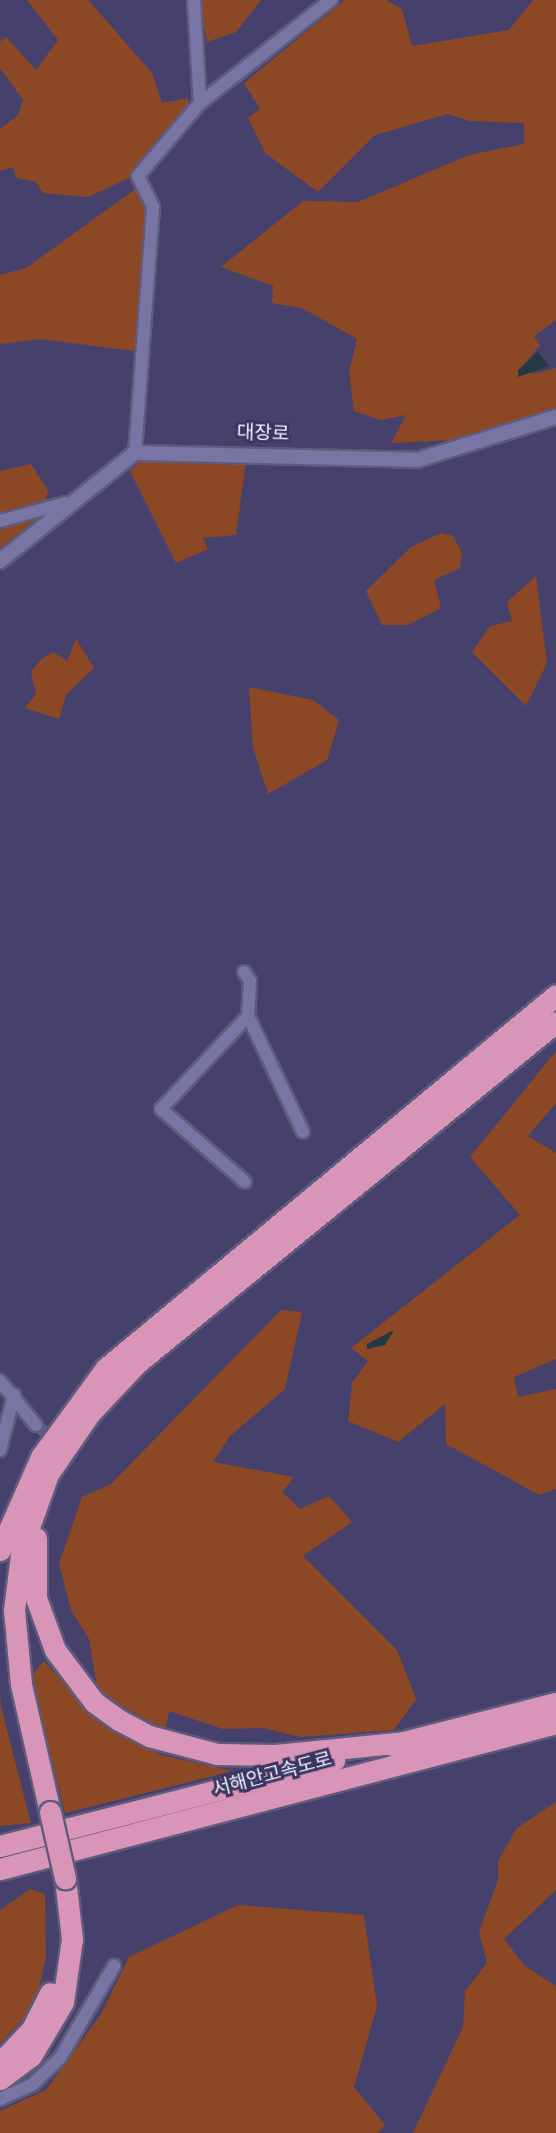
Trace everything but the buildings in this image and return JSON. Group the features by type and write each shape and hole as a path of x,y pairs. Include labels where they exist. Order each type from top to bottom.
{"highway":[{"path":"0,1550 27,1487 60,1424 106,1368 556,995"},
{"path":"44,1814 21,1684 14,1610 33,1510 70,1440 112,1388 164,1340 556,1022"},
{"path":"70,1440 38,1528 34,1573 55,1650 94,1702 149,1736 217,1754 275,1755 406,1742"},
{"path":"0,2080 31,2056 63,2001 72,1939 3,1625 8,1571 27,1487"},
{"name":"서해안고속도로","path":"0,1846 556,1703"},
{"name":"서해안고속도로","path":"0,1870 556,1723"},
{"path":"0,2063 32,2029 49,1997 58,1940 59,1879"}],"street":[{"path":"194,0 200,103"},
{"path":"0,561 66,503 135,453 153,207 138,176 200,103 331,0"},
{"name":"대장로","path":"135,453 417,460 556,417"},
{"path":"0,521 66,503"},
{"path":"244,972 250,981 248,1016 303,1132"},
{"path":"245,1182 161,1109 248,1016"},
{"path":"0,1381 36,1425"},
{"path":"0,1450 14,1395"},
{"path":"0,2099 33,2084 60,2058 114,1966"}],"shaded area":[{"path":"27,0 88,0 152,73 162,103 188,98 188,113 133,176 88,197 43,193 36,182 16,178 13,167 0,171 0,129 18,115 23,100 0,68 0,42 6,37 36,70 58,40"},
{"path":"199,0 261,0 236,32 207,42"},
{"path":"345,0 386,0 402,9 412,46 509,30 533,0 556,0 556,320 534,336 540,345 525,363 532,374 556,368 556,411 474,439 391,443 406,415 381,420 354,411 349,372 357,339 302,308 272,303 273,286 221,267 303,201 358,202 469,155 524,144 524,123 469,121 448,114 375,135 318,192 265,153 248,118 260,109 244,83"},
{"path":"137,188 150,221 134,351 40,339 0,344 0,275 26,268"},
{"path":"142,460 246,461 236,535 203,538 208,549 176,563 130,471"},
{"path":"31,464 48,491 42,515 0,548 0,471"},
{"path":"441,533 453,536 462,553 460,568 434,580 441,608 408,625 382,625 366,591 411,547"},
{"path":"536,576 547,663 526,706 472,652 490,626 512,621 507,602"},
{"path":"76,639 94,668 66,695 59,719 25,708 36,694 31,672 40,660 53,652 67,661"},
{"path":"249,687 313,700 339,720 327,760 268,794 253,748"},
{"path":"556,1051 556,1103 528,1136 556,1153 556,1359 514,1377 518,1397 556,1389 556,1489 539,1495 446,1444 445,1404 398,1442 348,1421 352,1383 368,1361 351,1348 520,1215 470,1157"},
{"path":"281,1310 302,1312 285,1389 230,1436 213,1462 294,1477 282,1492 300,1509 329,1496 352,1522 303,1556 397,1650 416,1699 394,1730 300,1737 264,1728 223,1729 169,1711 165,1731 98,1692 89,1639 71,1610 59,1564 82,1497 111,1484"},
{"path":"44,1661 95,1718 161,1755 233,1771 65,1813 31,1676"},
{"path":"0,1693 1,1707 31,1823 0,1826"},
{"path":"556,1802 556,1890 504,1939 525,1966 556,1986 556,2133 413,2133 463,2027 465,1991 487,1963 479,1932 498,1880 498,1861 517,1828"},
{"path":"30,1889 45,1894 46,1957 35,2006 0,2044 0,1910"},
{"path":"238,1905 364,1915 377,2006 354,2087 385,2125 378,2133 0,2133 0,2111 46,2090 101,2014 129,1957"}],"water":[{"path":"538,352 549,366 518,377 518,370"},
{"path":"394,1330 385,1345 367,1349 367,1344"}],"tunnel":[{"path":"36,1425 77,1457"}]}
